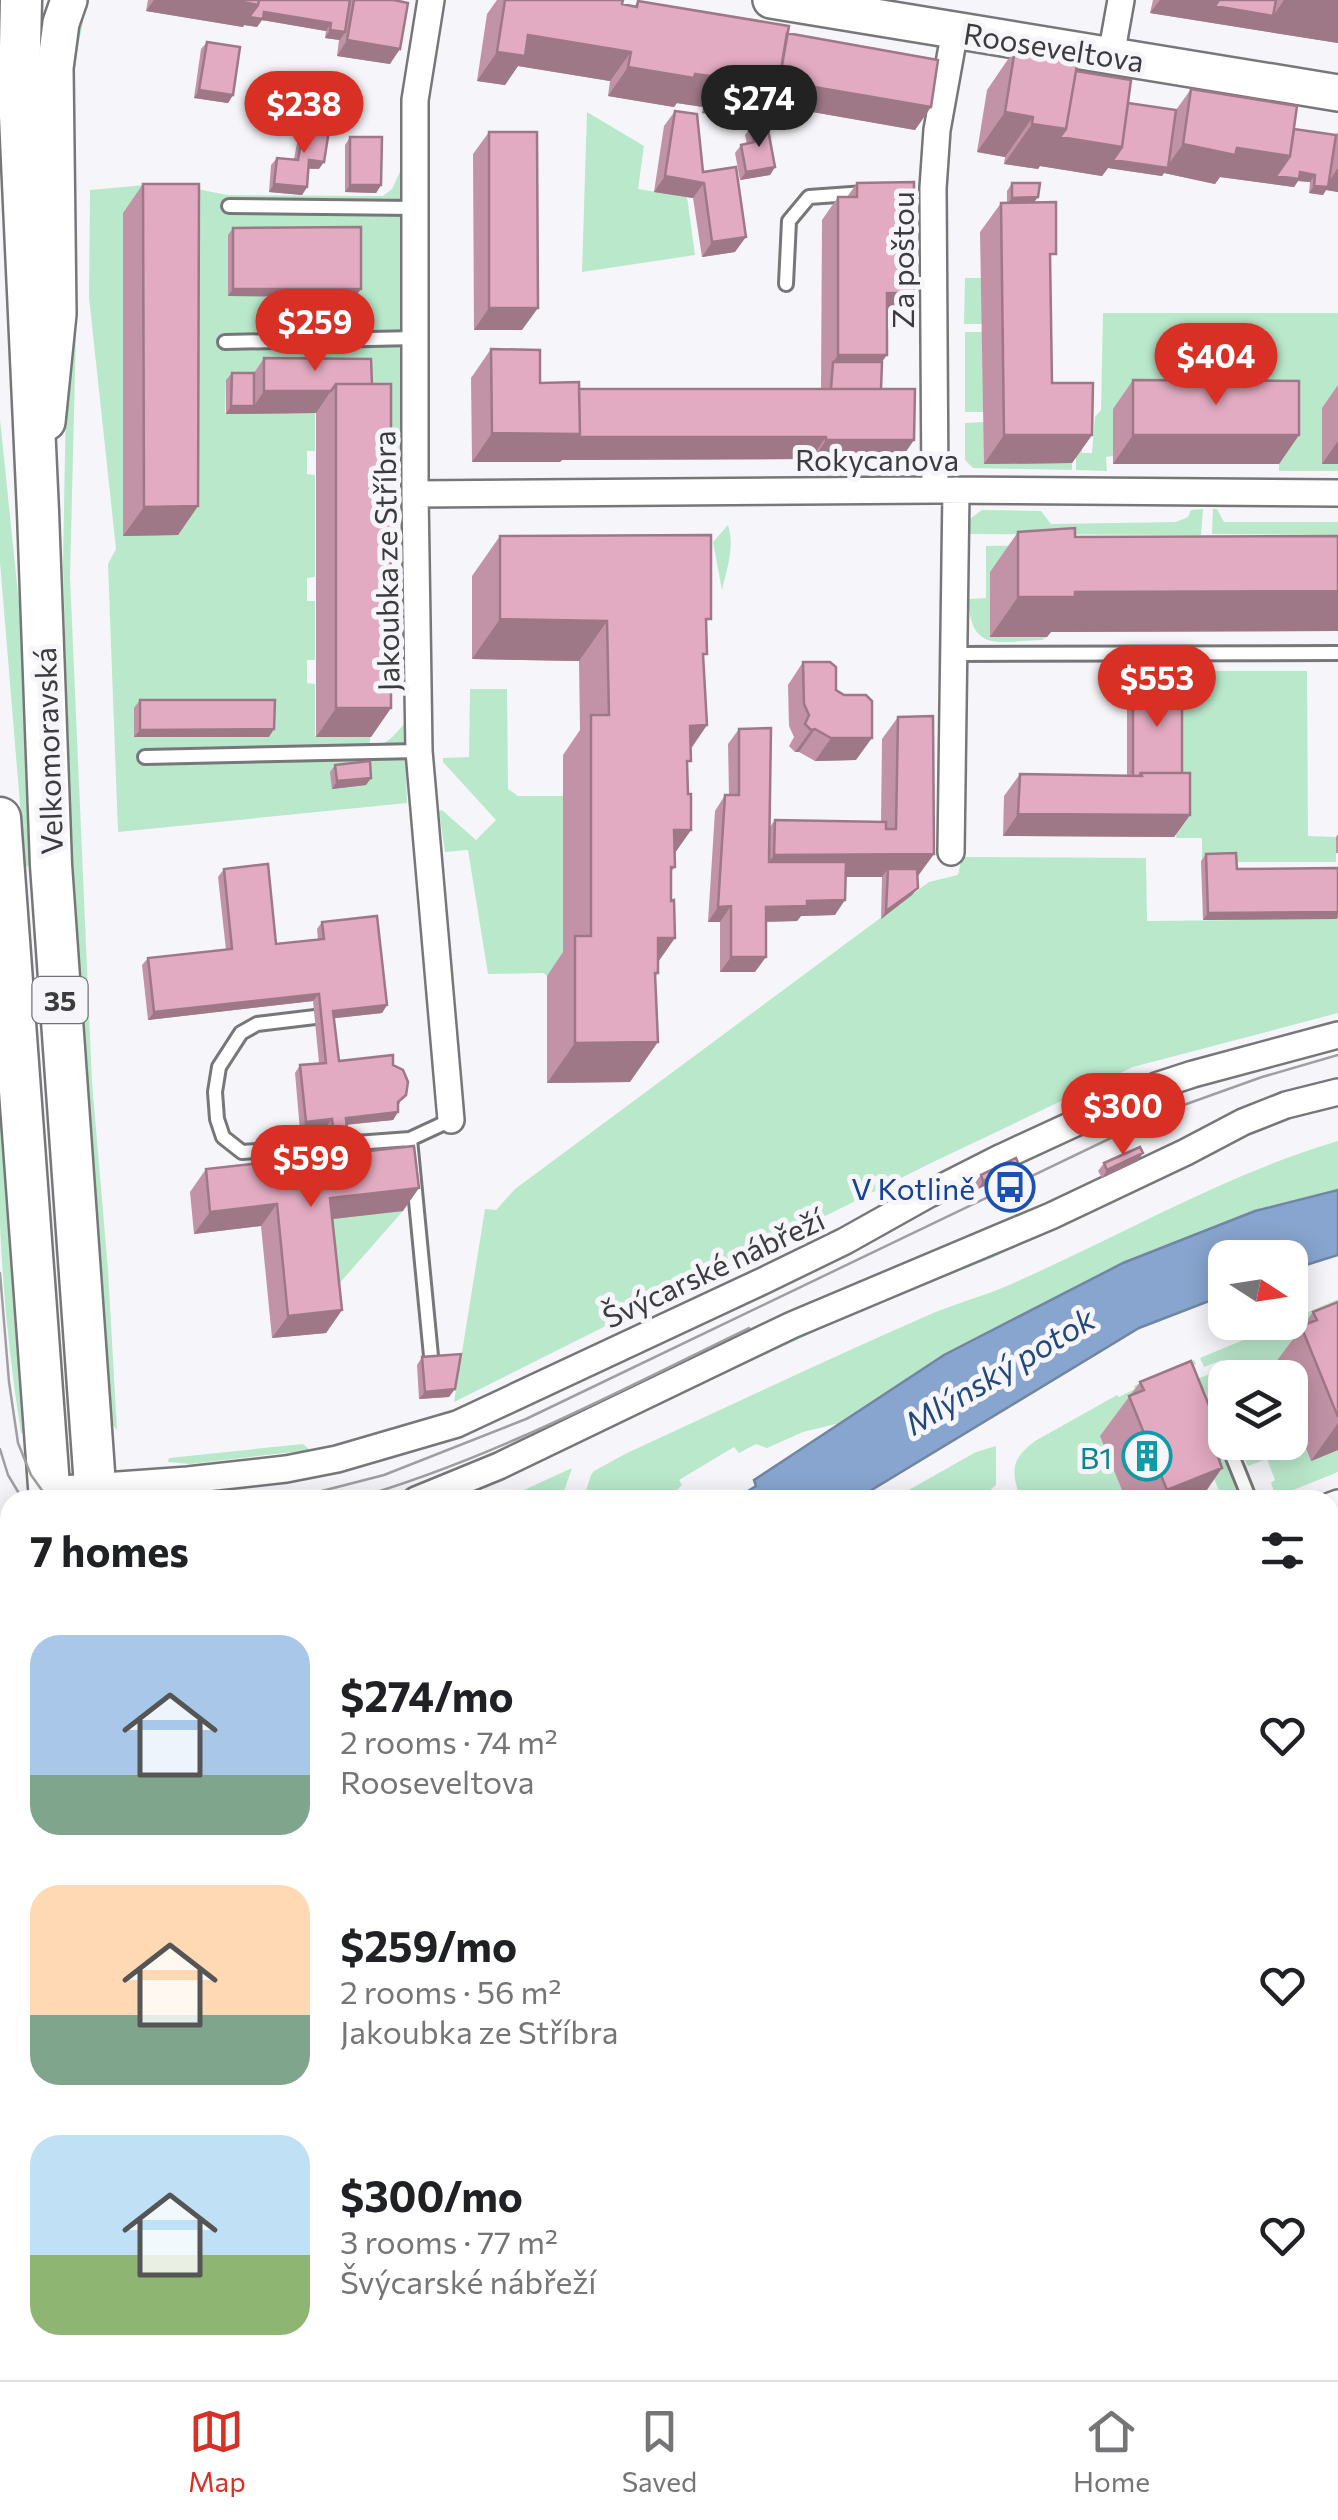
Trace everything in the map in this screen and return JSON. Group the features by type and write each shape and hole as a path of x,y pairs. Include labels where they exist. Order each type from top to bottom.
{"main road":[{"name":"Velkomoravská","path":"21,0 19,94 51,865 96,1490"},
{"name":"Velkomoravská","path":"0,818 50,1490"}],"street":[{"path":"38,512 58,314 55,68 68,0"},
{"name":"Jakoubka ze Stříbra","path":"430,0 416,100 419,751 451,1120"},
{"name":"Rooseveltova","path":"771,0 1338,93"},
{"path":"1111,56 1121,0"},
{"name":"Za poštou","path":"951,852 955,654 923,189 955,30"},
{"name":"Rokycanova","path":"416,494 946,490 1338,493"},
{"name":"Švýcarské nábřeží","path":"127,1490 320,1463 457,1424 765,1280 987,1164 1156,1086 1338,1035"},
{"path":"440,1490 823,1311 1051,1216 1243,1122 1286,1105 1338,1092"}],"lane":[{"path":"786,284 789,221 808,197 878,192"},
{"path":"229,206 415,208"},
{"path":"226,342 416,338"},
{"path":"955,654 1338,654"},
{"path":"144,757 419,751"},
{"path":"315,1017 257,1024 241,1033 219,1067 215,1092 217,1119 223,1137 242,1152 410,1139 451,1120"},
{"path":"410,1139 431,1356"},
{"path":"1234,1460 1246,1490"}],"green space":[{"path":"81,0 87,0 73,92 76,330 70,577 92,1082 117,1430 110,1421 88,1159 73,885 63,563 73,26"},
{"path":"587,112 644,146 638,189 687,197 695,255 582,272"},
{"path":"403,165 404,450 394,450 394,469 370,469 355,381 226,380 225,413 315,413 315,451 307,451 307,474 315,475 315,577 307,578 307,601 315,601 315,660 307,660 307,683 315,684 315,736 370,736 370,747 390,739 405,723 407,803 118,832 108,564 116,549 89,297 90,190 167,183 227,195 383,196 392,189"},
{"path":"965,278 982,278 982,324 964,324"},
{"path":"1103,313 1338,313 1338,471 1279,471 1279,411 1113,410 1113,456 1106,457 1107,471 1076,470 1076,411 1082,412 1082,453 1092,453 1095,417 1101,410"},
{"path":"965,332 982,332 984,412 965,412"},
{"path":"0,419 21,623 31,862 27,867 0,562"},
{"path":"984,422 1072,463 1072,470 973,468 965,460 965,423"},
{"path":"1203,509 1201,535 968,534 971,518 982,510 1041,511 1051,524 1176,522 1188,517 1191,510"},
{"path":"1213,509 1217,509 1224,522 1338,522 1338,535 1212,534"},
{"path":"728,525 730,549 722,590 713,542"},
{"path":"1098,544 1047,577 1047,637 1000,642 981,636 975,629 968,599 986,598 986,546"},
{"path":"1127,671 1307,671 1308,836 1336,837 1336,862 1202,862 1202,838 1176,838 1176,695 1127,694"},
{"path":"470,689 507,689 508,789 518,796 563,796 563,976 488,974 468,850 445,852 439,811 476,840 496,820 443,762 443,758 469,757"},
{"path":"962,857 1146,858 1147,921 1338,919 1338,1013 1133,1067 931,1163 454,1402 485,1209 496,1210 515,1189 929,882 958,875"},
{"path":"0,1069 27,1433 21,1433 3,1277"},
{"path":"1338,1141 1338,1190 1255,1211 944,1355 840,1423 803,1432 767,1448 756,1444 739,1453 734,1447 679,1480 682,1485 677,1490 586,1490 594,1471 625,1454 931,1314 1009,1285 1212,1189"},
{"path":"1180,1164 1182,1169 992,1258 859,1311 612,1426 610,1421 831,1317"},
{"path":"403,1211 323,1302 315,1221"},
{"path":"1338,1299 1338,1331 1300,1360 1208,1360 1204,1367 1200,1358 1243,1340 1308,1340 1308,1312"},
{"path":"1194,1360 1197,1379 1208,1375 1208,1460 1224,1460 1236,1490 1219,1490 1210,1469 1101,1436 1122,1490 1018,1490 1017,1461 1035,1441 1135,1389 1134,1386"},
{"path":"303,1444 310,1450 190,1464 168,1462 169,1458"},
{"path":"996,1446 996,1485 990,1490 909,1490 976,1452"},
{"path":"1308,1450 1312,1460 1338,1450 1338,1472 1293,1490 1274,1490 1271,1483 1275,1480 1267,1460 1308,1460"},
{"path":"572,1468 564,1490 524,1490"}],"water":[{"name":"Mlýnský potok","path":"1338,1190 1338,1255 1308,1264 1308,1240 1208,1240 1208,1302 1139,1328 872,1490 750,1490 756,1486 754,1480 944,1355 1123,1263 1255,1211"}],"building":[{"path":"231,0 259,0 258,5"},
{"path":"259,0 350,0 345,32 330,30 331,23 264,12 263,19 249,17"},
{"path":"354,0 408,3 400,49 347,40"},
{"path":"505,0 623,0 622,4 637,7 638,1 789,26 778,88 750,83 749,89 722,84 723,78 695,74 694,78 628,67 631,52 528,35 525,56 497,52"},
{"path":"1219,0 1276,0 1273,16 1215,6"},
{"path":"787,33 938,60 931,107 779,81"},
{"path":"207,42 240,47 233,95 199,90"},
{"path":"1015,49 1078,59 1066,129 1032,124 1033,117 1005,112"},
{"path":"1076,71 1131,80 1122,147 1060,137 1066,129"},
{"path":"1191,89 1297,106 1290,156 1237,148 1235,155 1183,144"},
{"path":"1128,103 1176,110 1168,168 1113,160 1122,147"},
{"path":"675,111 697,114 703,172 736,167 746,237 712,242 704,183 665,176"},
{"path":"305,121 330,124 324,162 309,160 307,187 274,184 277,158 298,160"},
{"path":"767,124 775,167 746,172 741,145 754,142 751,127"},
{"path":"1294,129 1336,135 1328,187 1314,186 1315,175 1300,172 1299,179 1276,176 1290,156"},
{"path":"489,132 537,132 538,308 489,308"},
{"path":"350,137 382,137 381,185 350,185"},
{"path":"914,182 914,293 887,293 887,355 838,355 838,197 857,197 857,183"},
{"path":"1012,183 1040,183 1038,197 1012,198"},
{"path":"143,184 199,184 198,506 144,507"},
{"path":"1056,202 1056,254 1050,254 1052,383 1093,383 1092,435 1004,435 1001,203"},
{"path":"361,227 361,289 233,289 233,228"},
{"path":"491,349 540,350 540,383 579,382 580,434 492,433"},
{"path":"264,358 371,359 372,384 336,384 331,391 264,391"},
{"path":"833,362 882,362 881,389 831,389"},
{"path":"232,373 254,373 254,406 231,406"},
{"path":"1133,380 1299,381 1299,435 1133,435"},
{"path":"336,384 391,384 391,708 336,708"},
{"path":"579,389 915,389 914,440 577,437"},
{"path":"1075,528 1075,537 1338,536 1338,591 1075,592 1075,597 1018,597 1018,532"},
{"path":"711,535 711,619 706,619 707,654 703,654 707,725 690,726 691,761 687,761 691,830 674,830 671,901 674,900 675,938 658,938 658,1042 575,1043 575,936 591,936 591,715 609,715 607,621 500,619 500,536"},
{"path":"803,662 830,662 836,667 836,690 844,695 866,695 872,701 872,738 831,738 805,724 809,715 804,704"},
{"path":"1133,687 1182,687 1182,773 1133,776"},
{"path":"140,700 275,700 274,729 140,730"},
{"path":"933,716 934,854 774,855 775,820 886,822 886,829 896,829 898,717"},
{"path":"771,728 769,862 846,862 845,900 766,907 766,957 731,957 731,906 718,907 725,795 739,795 739,729"},
{"path":"370,761 371,778 337,781 335,765"},
{"path":"1141,773 1190,773 1190,815 1018,814 1020,774 1142,776"},
{"path":"1236,853 1237,869 1338,868 1338,912 1208,913 1206,854"},
{"path":"268,864 276,944 324,939 322,922 377,916 387,1005 333,1011 339,1061 393,1055 393,1065 403,1070 408,1082 406,1095 398,1102 398,1112 346,1118 349,1153 336,1155 332,1119 306,1122 300,1065 326,1063 319,994 154,1012 148,958 232,949 224,869"},
{"path":"888,869 917,869 918,888 886,911"},
{"path":"414,1146 419,1188 330,1198 342,1310 288,1316 277,1204 210,1212 206,1169"},
{"path":"1140,1147 1143,1153 1107,1170 1104,1163"},
{"path":"1016,1158 1019,1165 983,1181 981,1175"},
{"path":"1338,1302 1338,1417 1307,1340 1308,1323 1317,1320 1313,1312"},
{"path":"461,1354 455,1389 425,1392 422,1357"},
{"path":"1191,1361 1208,1403 1208,1460 1219,1460 1222,1468 1167,1490 1129,1396 1144,1390 1140,1382"}],"tram line":[{"path":"326,1490 384,1475 526,1419 1167,1111 1338,1055"},
{"path":"0,1273 18,1443 42,1490"},
{"path":"382,1490 503,1445 749,1328"},
{"path":"0,1449 17,1490"}],"place":[{"name":"V Kotlině","path":"1010,1187"},
{"name":"B1","path":"1147,1456"}]}
